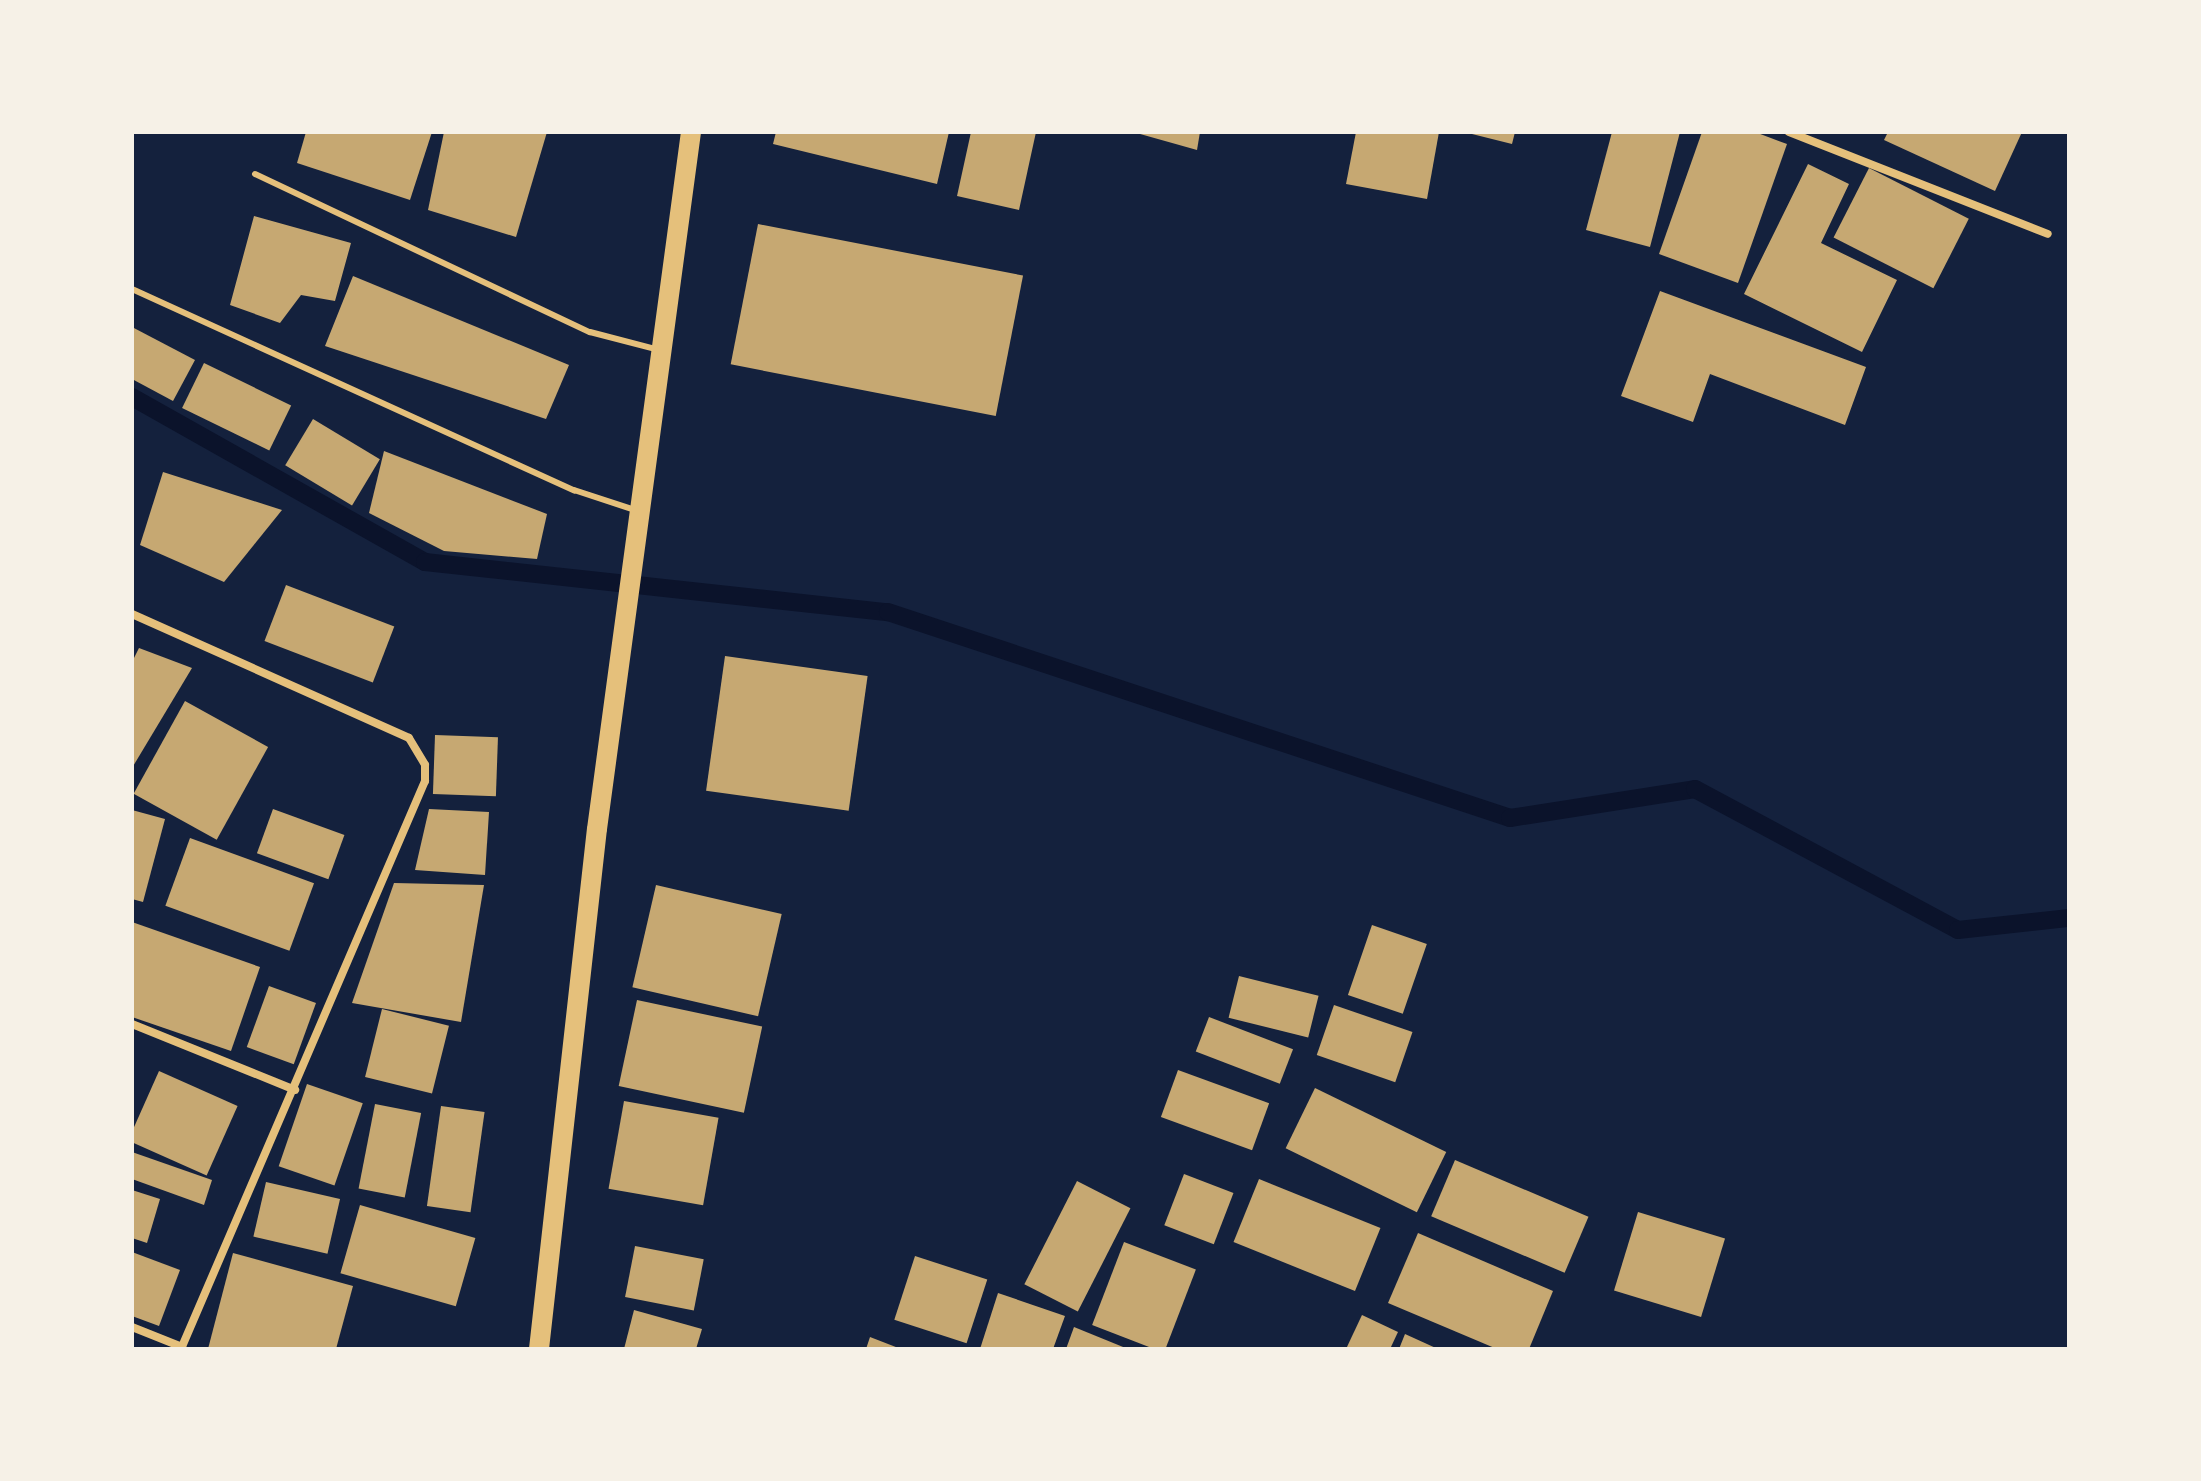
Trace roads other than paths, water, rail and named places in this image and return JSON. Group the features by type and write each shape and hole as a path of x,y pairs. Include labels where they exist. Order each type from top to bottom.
{"main road":[{"path":"539,1349 623,638 691,132"}],"street":[{"path":"1789,132 2048,234"},
{"path":"132,614 409,738 422,752 425,781 182,1348 132,1327"},
{"path":"132,1024 295,1090"}],"lane":[{"path":"255,174 590,332 663,351"},
{"path":"132,289 574,490 641,512"}],"waterway":[{"path":"132,397 425,562 888,612 1510,818 1695,789 1958,930 2069,918"}]}
